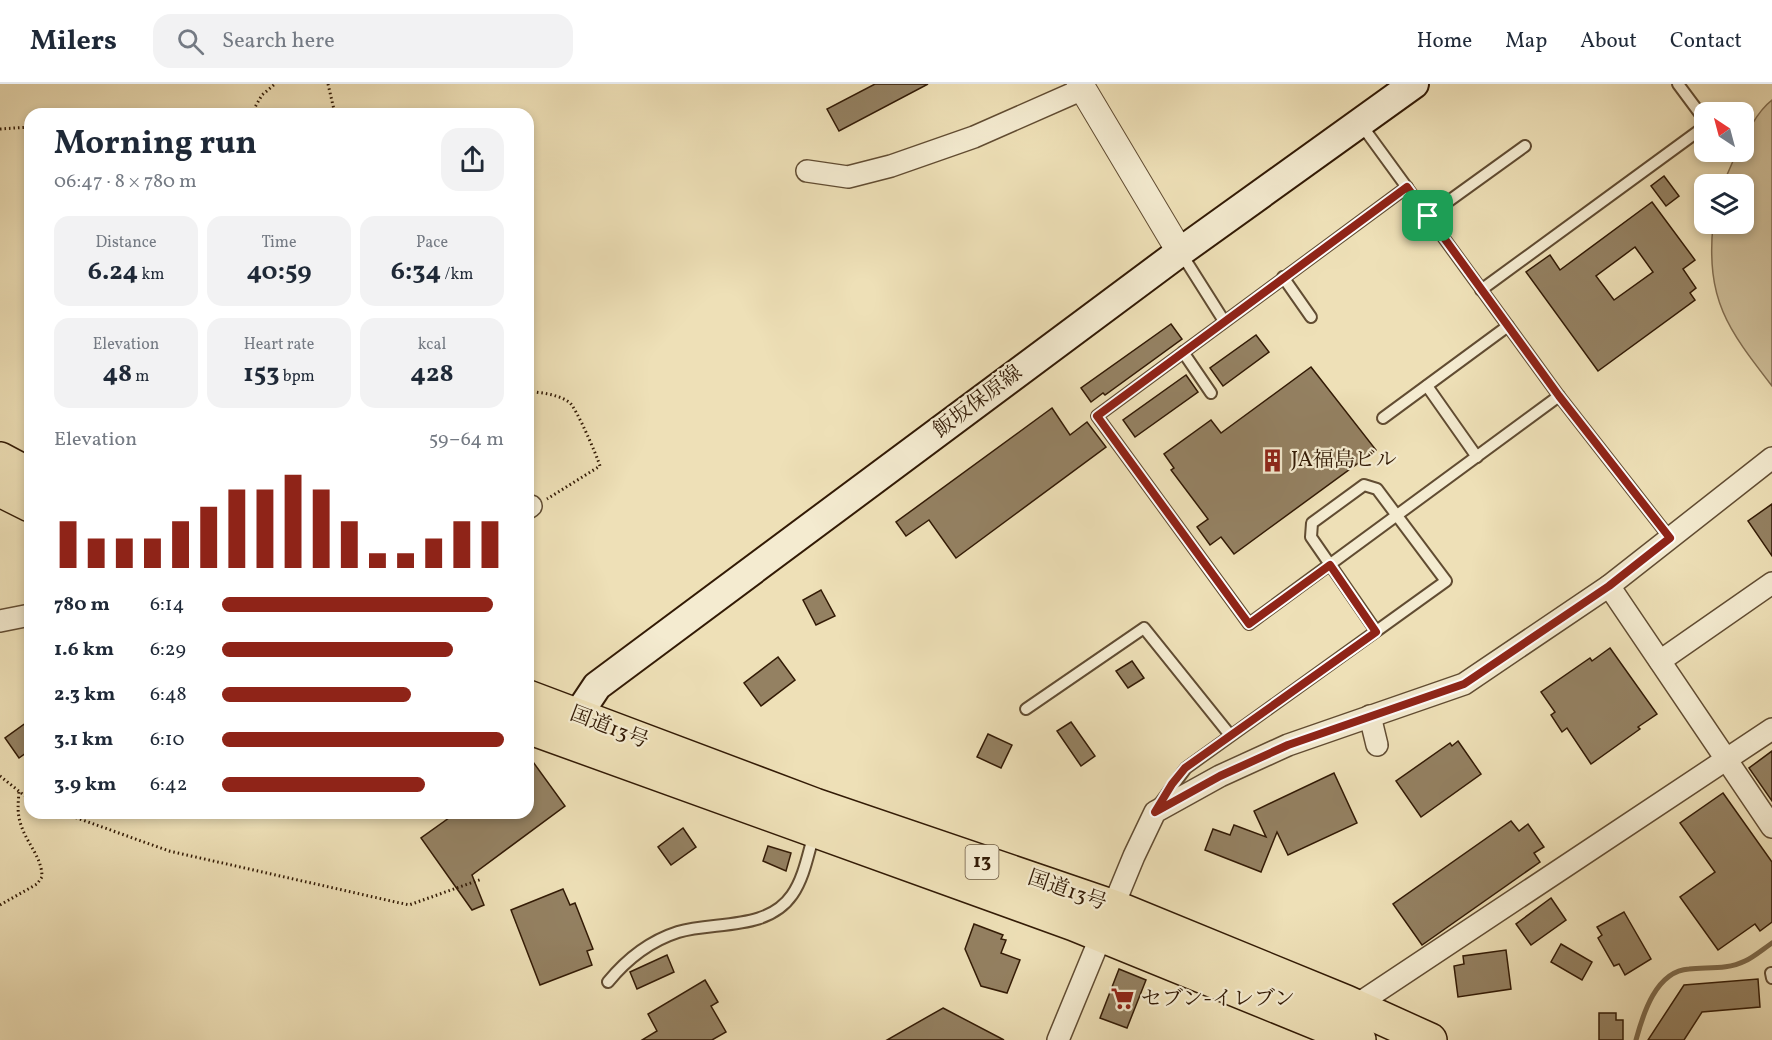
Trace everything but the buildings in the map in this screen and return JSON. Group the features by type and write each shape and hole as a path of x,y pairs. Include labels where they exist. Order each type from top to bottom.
{"highway":[{"path":"0,459 24,472"},
{"path":"0,490 24,503"},
{"name":"国道13号","path":"534,701 572,729 814,832 1107,921 1355,1006 1430,1040"},
{"name":"国道13号","path":"534,727 572,729 815,805 1107,921 1359,1040"}],"main road":[{"name":"飯坂保原線","path":"572,729 597,686 1180,252 1414,84"}],"street":[{"path":"807,171 848,177 891,166 974,137 1081,86 1180,252"},
{"path":"1058,1040 1134,856 1155,812 1220,776 1288,745 1464,684 1609,586 1772,458"},
{"path":"1660,662 1772,583"},
{"path":"1609,586 1772,827"},
{"path":"0,621 24,616"},
{"path":"1370,716 1377,745"},
{"path":"1355,1006 1772,729"}],"lane":[{"path":"1678,84 1694,106"},
{"path":"1360,123 1559,396 1670,538"},
{"path":"1482,290 1694,134"},
{"path":"1428,216 1525,146"},
{"path":"1407,187 1097,416 1249,624 1559,396"},
{"path":"1180,252 1224,321"},
{"path":"1283,277 1311,317"},
{"path":"1383,418 1508,326"},
{"path":"1183,351 1211,393"},
{"path":"1427,386 1477,457"},
{"path":"1155,812 1185,768 1376,632 1446,581 1377,489 1364,485 1312,523 1311,537 1376,632"},
{"path":"1026,709 1143,628 1230,735"},
{"path":"608,982 621,966 663,939 679,932 772,914 792,896 801,880 814,832"},
{"path":"1771,973 1772,978"}],"path":[{"path":"254,108 262,95 275,84"},
{"path":"328,84 334,108"},
{"path":"0,129 24,127"},
{"path":"534,392 552,395 572,403 595,449 600,466 534,505"},
{"path":"0,776 24,796"},
{"path":"0,905 37,884 42,878 42,866 20,821 18,792"},
{"path":"80,819 169,851 409,905 482,879"}],"shaded area":[{"path":"1772,100 1772,386 1743,347 1723,312 1713,273 1712,250 1713,234 1754,234 1754,174 1727,174 1733,162 1754,162 1754,122"}],"waterway":[{"path":"1636,1040 1647,1007 1660,985 1668,977 1689,969 1738,964 1772,943"}],"place":[{"name":"JA福島ビル","path":"1273,460"},
{"name":"セブン-イレブン","path":"1123,999"}],"route":[{"path":"1407,187 1428,216 1559,396 1670,538 1609,586 1464,684 1433,697 1352,721 1288,745 1220,776 1155,812 1185,768 1376,632 1330,565 1249,624 1097,416 1407,187"}]}
